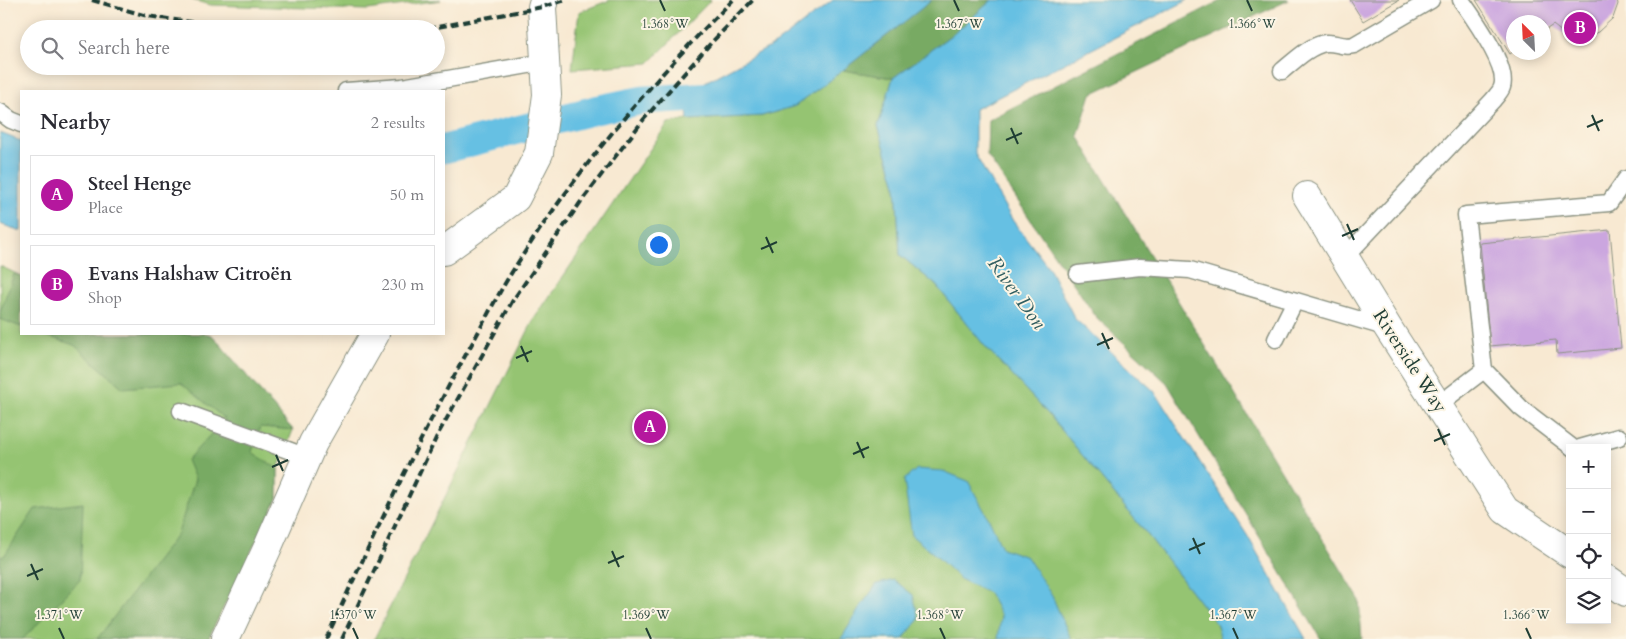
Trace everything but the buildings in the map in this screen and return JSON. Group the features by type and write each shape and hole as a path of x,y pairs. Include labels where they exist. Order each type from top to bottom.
{"street":[{"path":"445,250 516,198 539,153 547,95 542,7 544,0"},
{"name":"Riverside Way","path":"1307,196 1388,328 1505,510 1566,551"},
{"path":"225,639 313,443 374,335"},
{"path":"1611,582 1626,592"}],"lane":[{"path":"1282,70 1314,48 1326,43 1345,47 1354,45 1431,0"},
{"path":"1345,257 1493,100 1502,87 1503,72 1498,60 1461,0"},
{"path":"360,90 402,87 545,62"},
{"path":"0,112 20,124"},
{"path":"1568,444 1521,408 1484,370 1466,215 1608,203 1626,179"},
{"path":"1078,274 1140,267 1190,270 1388,328"},
{"path":"1276,339 1295,301"},
{"path":"1438,405 1484,370"},
{"path":"181,411 307,458"},
{"path":"1594,444 1619,437"}],"green space":[{"path":"192,0 441,0 368,10 211,5"},
{"path":"610,0 711,0 649,63 572,69 579,12"},
{"path":"932,0 992,0 958,30 893,78 843,70"},
{"path":"1222,0 1289,0 1091,94 1078,136 1359,599 1362,639 1321,639 1167,383 1096,317 987,155 988,120"},
{"path":"843,70 893,78 878,126 896,185 900,255 936,285 984,345 1051,417 1147,534 1216,623 1221,639 374,639 534,319 668,123 688,120 762,116 795,106"},
{"path":"0,266 20,276 20,335 210,335 293,430 278,469 278,497 208,639 0,639"},
{"path":"14,274 20,276 20,327 0,319 0,312"},
{"path":"44,335 210,335 293,430 260,427 252,452 278,469 278,497 208,639 97,639 178,533 195,479 187,460 225,419 181,383 123,388 74,345"},
{"path":"83,503 80,580 23,639 0,639 0,557 4,556 35,509"}],"water":[{"path":"833,0 932,0 795,106 762,116 688,120 685,93 777,43"},
{"name":"River Don","path":"992,0 1188,0 975,109 975,154 1013,221 1049,268 1075,319 1154,391 1247,535 1306,639 1221,639 1216,623 1147,534 1051,417 984,345 936,285 900,255 896,185 878,126 893,78 958,30"},
{"path":"0,133 20,141 20,231 0,224"},
{"path":"917,469 943,471 968,481 991,523 1002,548 1027,557 1052,596 1071,639 998,639 1001,616 989,593 960,579 912,536 904,480"},
{"path":"894,580 913,595 919,619 903,639 841,639 877,584"}],"waterway":[{"path":"445,149 595,110 644,100 725,94"}],"railway":[{"path":"92,0 147,16 176,20"},
{"path":"445,26 542,7 566,0"},
{"path":"326,639 415,451 507,280 531,242 612,133 701,32 733,0"},
{"path":"342,639 437,436 513,300 580,203 644,119 711,43 753,0"}],"place":[{"name":"Evans Halshaw Citroën","path":"1580,28"},
{"name":"Steel Henge","path":"650,427"}]}
